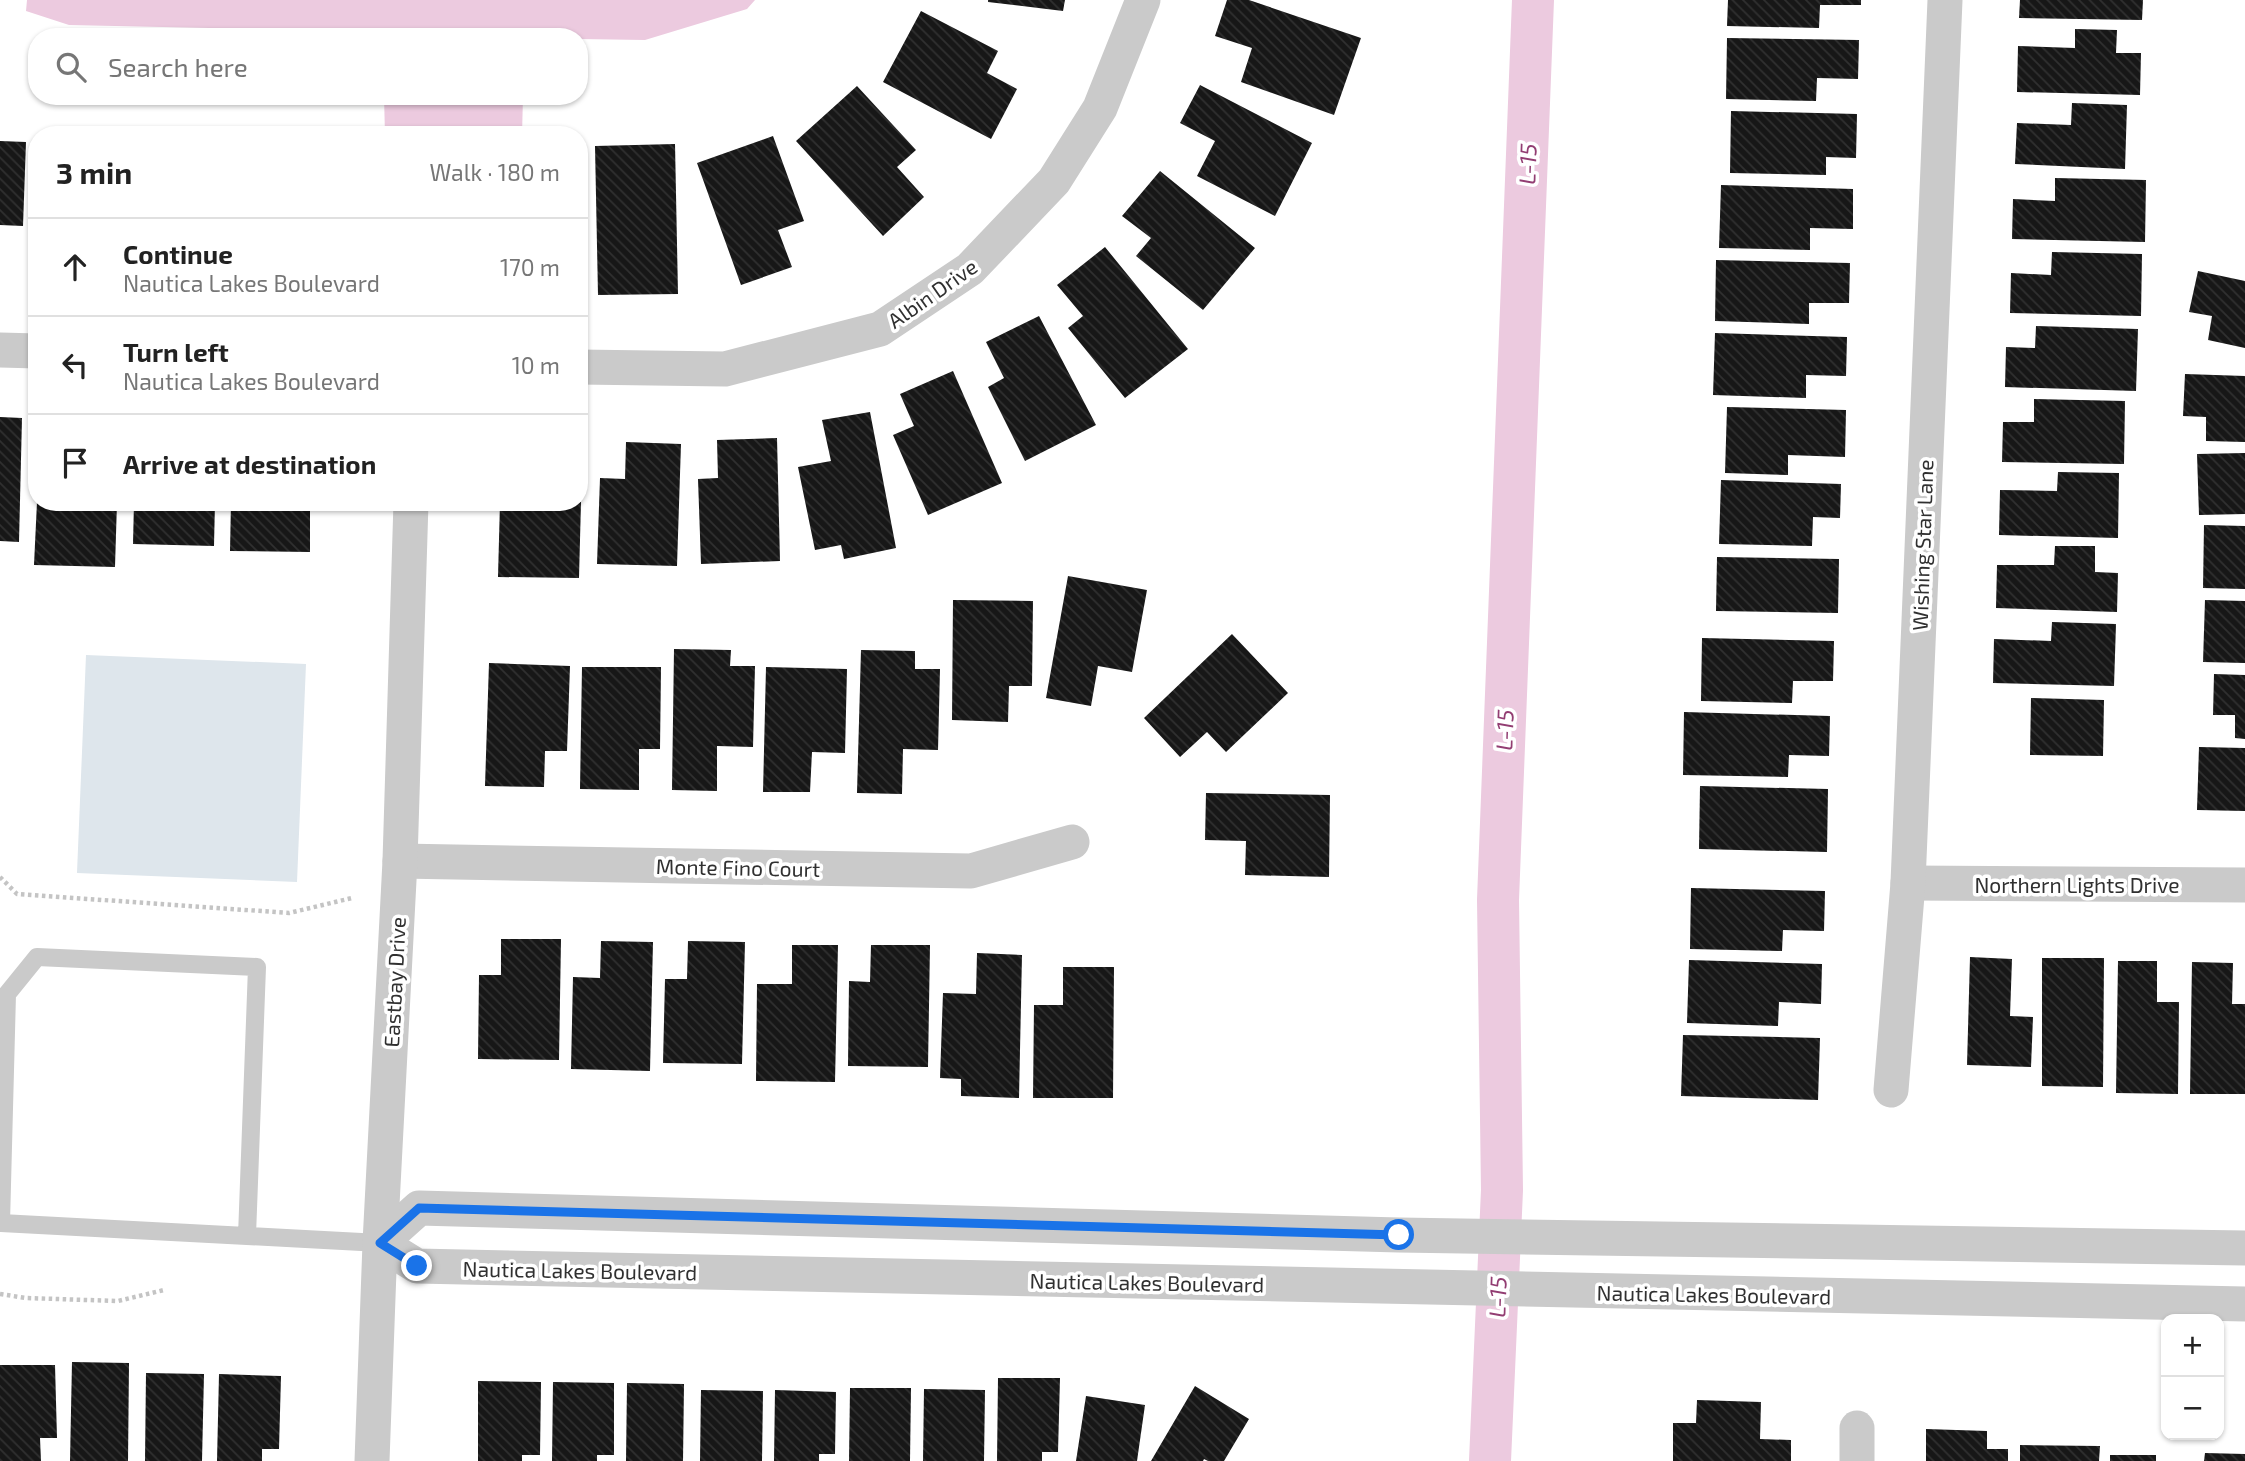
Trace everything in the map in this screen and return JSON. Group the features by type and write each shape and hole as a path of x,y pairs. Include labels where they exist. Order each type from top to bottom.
{"street":[{"name":"Albin Drive","path":"588,367 725,369 880,329 970,269 1054,181 1100,108 1143,0"},
{"name":"Wishing Star Lane","path":"1891,1090 1908,883 1945,0"},
{"path":"0,350 28,351"},
{"name":"Eastbay Drive","path":"372,1461 380,1243 400,861 411,511"},
{"name":"Monte Fino Court","path":"400,861 971,871 1072,842"},
{"name":"Northern Lights Drive","path":"1908,883 2245,885"},
{"path":"380,1243 419,1208 1399,1235 2245,1248"},
{"name":"Nautica Lakes Boulevard","path":"380,1243 417,1266 2245,1304"}],"lane":[{"path":"247,1236 257,967 37,957 7,994 1,1223 247,1236 380,1243"}],"path":[{"path":"0,877 17,894 289,913 352,898"},
{"path":"0,1294 26,1298 118,1301 164,1290"}],"shaded area":[{"path":"27,0 755,0 747,9 645,40 588,39 588,28 211,28 69,25 26,11"},
{"path":"384,105 523,105 522,126 385,126"},
{"path":"86,655 306,664 297,882 77,873"}],"building":[{"path":"988,0 1065,0 1063,11"},
{"path":"1227,0 1249,0 1361,38 1334,115 1241,82 1252,48 1215,36"},
{"path":"1728,0 1861,0 1861,5 1820,5 1819,28 1727,26"},
{"path":"2020,0 2143,0 2142,20 2019,18"},
{"path":"921,11 998,51 987,73 1017,89 991,139 883,82"},
{"path":"2075,29 2117,30 2116,53 2141,53 2140,95 2017,92 2018,46 2075,48"},
{"path":"1727,38 1859,40 1858,79 1817,78 1816,101 1726,99"},
{"path":"1200,85 1312,143 1275,216 1197,176 1215,141 1180,123"},
{"path":"857,86 916,150 897,167 924,197 883,236 796,141"},
{"path":"2072,103 2127,105 2125,169 2015,164 2017,123 2071,125"},
{"path":"1731,111 1857,114 1856,158 1826,157 1826,175 1730,173"},
{"path":"773,136 804,221 778,230 792,267 741,285 697,163"},
{"path":"0,141 26,142 23,226 0,225"},
{"path":"675,144 678,294 598,295 595,146"},
{"path":"1160,171 1255,248 1203,310 1136,256 1151,238 1122,216"},
{"path":"2055,178 2146,180 2145,242 2012,239 2013,199 2055,201"},
{"path":"1721,185 1853,189 1853,229 1810,228 1810,250 1719,248"},
{"path":"1105,247 1188,349 1125,398 1068,328 1083,316 1057,285"},
{"path":"2052,252 2142,254 2141,316 2010,313 2011,273 2051,275"},
{"path":"1716,260 1850,263 1849,303 1809,303 1809,324 1715,321"},
{"path":"2198,271 2245,281 2245,348 2208,340 2212,316 2189,312"},
{"path":"1039,316 1096,425 1025,461 988,387 1004,378 986,342"},
{"path":"2036,326 2138,329 2136,391 2005,387 2006,347 2035,348"},
{"path":"1715,333 1847,337 1846,376 1806,375 1806,398 1713,395"},
{"path":"953,371 1002,483 928,515 893,435 914,426 900,394"},
{"path":"2185,374 2245,376 2245,442 2206,441 2206,417 2183,416"},
{"path":"2034,399 2125,401 2124,464 2002,462 2003,422 2034,422"},
{"path":"1727,407 1846,410 1845,457 1788,455 1788,475 1725,473"},
{"path":"870,412 896,548 844,559 841,545 815,550 798,467 831,461 822,420"},
{"path":"0,417 22,418 19,542 0,541"},
{"path":"777,438 780,561 701,564 698,479 718,478 717,440"},
{"path":"626,442 681,444 677,566 597,564 600,478 625,479"},
{"path":"2245,453 2245,514 2199,515 2197,454"},
{"path":"2058,472 2119,473 2118,538 1999,535 2000,490 2057,491"},
{"path":"1721,480 1841,484 1840,518 1813,517 1812,546 1719,544"},
{"path":"37,511 117,511 115,567 34,565"},
{"path":"134,511 215,511 214,546 133,544"},
{"path":"231,511 310,511 310,552 230,551"},
{"path":"500,511 581,511 579,578 498,577"},
{"path":"2204,525 2245,526 2245,589 2203,588"},
{"path":"2055,546 2095,546 2095,572 2118,573 2117,612 1996,608 1997,565 2054,565"},
{"path":"1717,557 1839,559 1838,613 1716,611"},
{"path":"1068,576 1147,590 1132,672 1098,666 1091,706 1046,698"},
{"path":"953,600 1033,601 1032,686 1009,686 1008,722 952,720"},
{"path":"2205,600 2245,601 2245,663 2203,662"},
{"path":"2052,622 2116,624 2114,686 1993,683 1994,639 2051,641"},
{"path":"1232,634 1288,693 1226,752 1207,732 1180,757 1144,718"},
{"path":"1702,638 1834,641 1833,681 1793,681 1792,703 1701,701"},
{"path":"674,649 731,650 730,666 755,666 753,747 717,746 717,791 672,790"},
{"path":"861,650 915,651 915,669 940,669 938,750 903,749 902,794 857,793"},
{"path":"489,663 570,666 567,751 545,751 544,787 485,786"},
{"path":"582,667 661,667 660,749 639,749 639,790 580,789"},
{"path":"766,667 847,669 845,753 812,752 810,792 763,792"},
{"path":"2214,674 2245,675 2245,739 2235,738 2235,715 2213,715"},
{"path":"2031,698 2104,700 2103,756 2030,755"},
{"path":"1684,712 1830,716 1829,756 1789,755 1788,777 1683,775"},
{"path":"2199,747 2245,748 2245,811 2197,810"},
{"path":"1700,786 1828,789 1827,852 1699,849"},
{"path":"1206,793 1330,795 1329,877 1245,875 1246,841 1205,840"},
{"path":"1691,888 1825,891 1824,931 1783,930 1782,951 1690,949"},
{"path":"501,939 561,939 559,1060 478,1059 479,975 501,975"},
{"path":"601,941 653,942 650,1071 571,1069 573,977 600,978"},
{"path":"688,941 745,942 742,1064 663,1063 665,979 687,979"},
{"path":"792,945 838,945 835,1082 756,1081 757,984 792,984"},
{"path":"871,945 930,945 928,1067 848,1066 849,981 870,982"},
{"path":"977,953 1022,955 1019,1098 961,1096 961,1079 940,1078 943,993 976,994"},
{"path":"1970,957 2012,959 2010,1016 2033,1017 2031,1067 1967,1065"},
{"path":"2042,958 2104,958 2103,1087 2042,1086"},
{"path":"1689,960 1822,964 1821,1004 1779,1002 1778,1026 1687,1023"},
{"path":"2118,961 2157,961 2157,1002 2179,1002 2178,1094 2116,1093"},
{"path":"2192,962 2233,963 2232,1004 2245,1004 2245,1094 2190,1094"},
{"path":"1063,967 1114,967 1113,1098 1033,1098 1034,1005 1063,1005"},
{"path":"1683,1035 1820,1038 1818,1100 1681,1096"},
{"path":"72,1362 129,1363 128,1461 70,1461"},
{"path":"0,1365 55,1365 57,1438 40,1438 41,1461 0,1461"},
{"path":"146,1373 204,1374 202,1461 145,1461"},
{"path":"219,1374 281,1376 279,1449 262,1449 262,1461 217,1461"},
{"path":"998,1378 1060,1378 1058,1452 1042,1452 1042,1461 997,1461"},
{"path":"478,1381 541,1382 540,1455 522,1455 522,1461 478,1461"},
{"path":"553,1382 614,1383 614,1455 597,1455 597,1461 552,1461"},
{"path":"627,1383 684,1384 683,1461 626,1461"},
{"path":"1195,1386 1249,1419 1224,1461 1151,1461"},
{"path":"850,1388 911,1388 910,1461 849,1461"},
{"path":"924,1389 985,1390 984,1461 923,1461"},
{"path":"701,1390 763,1391 762,1461 700,1461"},
{"path":"775,1390 836,1392 835,1454 819,1454 819,1461 774,1461"},
{"path":"1086,1396 1145,1405 1137,1461 1076,1461"},
{"path":"1697,1400 1761,1402 1760,1439 1791,1440 1791,1461 1673,1461 1673,1423 1696,1423"},
{"path":"1926,1429 1987,1431 1987,1449 2008,1449 2008,1461 1926,1461"},
{"path":"2020,1445 2100,1446 2099,1461 2020,1461"},
{"path":"2205,1453 2245,1454 2245,1461 2204,1461"},
{"path":"2110,1455 2156,1455 2156,1461 2110,1461"}],"waterway":[{"name":"L-15","path":"1490,1461 1502,1190 1498,900 1533,0"}],"route":[{"path":"417,1266 380,1243 419,1208 1399,1235"}]}
